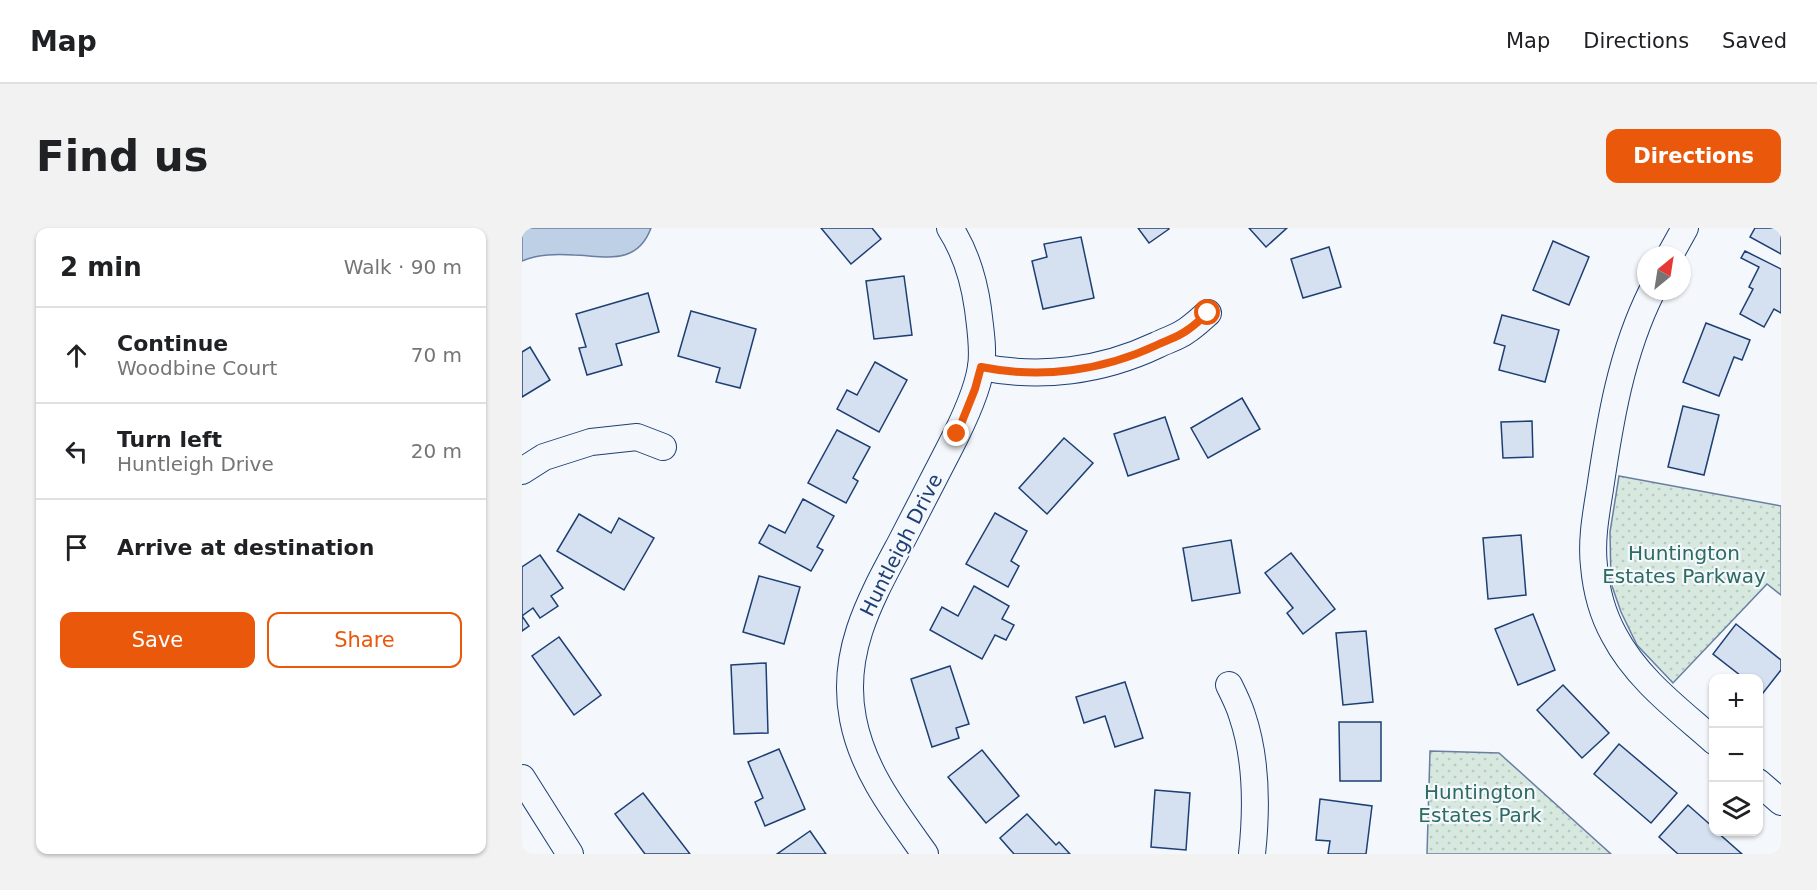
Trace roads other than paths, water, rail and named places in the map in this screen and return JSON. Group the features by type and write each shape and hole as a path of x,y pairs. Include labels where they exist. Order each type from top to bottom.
{"street":[{"name":"Huntleigh Drive","path":"925,854 892,808 864,759 852,717 850,686 852,656 868,605 957,434 981,367 980,323 975,294 966,260 950,228"},
{"path":"1675,246 1685,228"},
{"path":"1648,300 1629,348 1613,409 1595,522 1594,565 1601,604 1614,635 1632,663 1652,685 1709,737"},
{"path":"981,367 1034,373 1073,371 1102,366 1138,354 1185,332 1208,313"},
{"path":"522,471 544,457 591,442 637,437 663,447"},
{"path":"1229,685 1242,715 1253,764 1252,854"},
{"path":"522,778 570,854"},
{"path":"1763,786 1781,802"}],"water":[{"path":"522,228 651,228 645,240 629,254 608,257 554,255 522,261"}],"park label":[{"name":"Huntington Estates Parkway","path":"1684,564"},
{"name":"Huntington Estates Park","path":"1480,804"}]}
